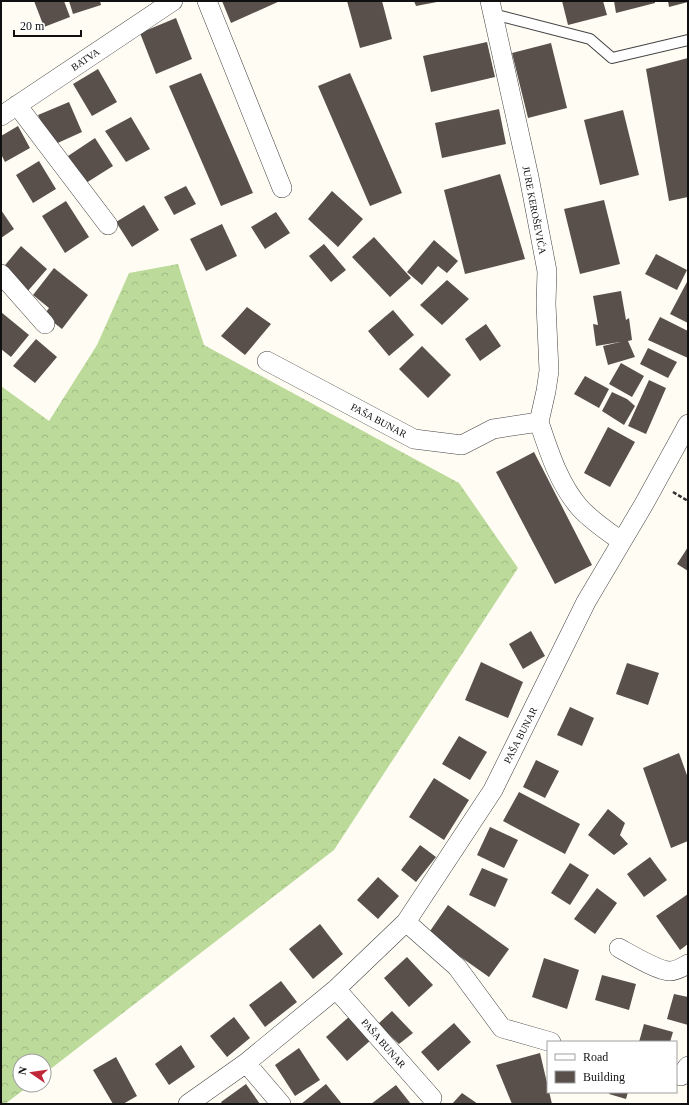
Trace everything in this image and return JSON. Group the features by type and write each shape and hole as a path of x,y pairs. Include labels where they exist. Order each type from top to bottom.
{"street":[{"name":"BATVA","path":"1,116 173,1"},
{"path":"207,1 282,188"},
{"name":"JURE KEROŠEVIĆA","path":"491,7 529,177 547,271 546,304 549,371 540,422"},
{"path":"17,104 108,225"},
{"path":"1,274 45,324"},
{"name":"PAŠA BUNAR","path":"266,361 414,439 462,445 493,429 540,422"},
{"path":"540,422 552,460 570,494 580,508 621,541"},
{"name":"PAŠA BUNAR","path":"188,1104 246,1063 336,989 406,922 492,790 586,602 644,504 688,424"},
{"path":"406,922 457,967 502,1028 548,1041"},
{"path":"619,948 638,959 667,971 674,971 688,964"},
{"name":"PAŠA BUNAR","path":"336,989 432,1098"},
{"path":"246,1063 281,1104"}],"lane":[{"path":"491,7 590,39 612,58 688,40"}],"green space":[{"path":"178,264 204,345 459,483 518,568 334,850 52,1068 52,1053 12,1053 12,1093 19,1093 5,1104 1,1104 1,386 49,421 97,345 129,273"}],"building":[{"path":"34,1 64,1 70,17 44,27"},
{"path":"69,1 100,1 101,5 73,14"},
{"path":"222,1 280,1 231,23"},
{"path":"347,1 382,1 392,39 360,48"},
{"path":"414,1 437,1 437,2 416,6"},
{"path":"562,1 603,1 607,15 568,25"},
{"path":"614,1 655,1 655,3 616,13"},
{"path":"668,1 688,1 688,2 669,7"},
{"path":"176,18 192,59 156,74 140,33"},
{"path":"487,42 495,77 431,92 423,56"},
{"path":"551,43 567,108 528,118 512,53"},
{"path":"688,58 688,197 669,201 646,69"},
{"path":"98,69 117,102 92,116 73,84"},
{"path":"201,73 253,193 221,206 169,86"},
{"path":"350,73 402,193 370,206 318,86"},
{"path":"69,102 82,132 51,146 38,115"},
{"path":"499,109 506,144 442,158 435,123"},
{"path":"623,110 639,175 600,185 584,120"},
{"path":"131,117 150,149 126,162 105,131"},
{"path":"18,126 30,148 5,162 1,154 1,136"},
{"path":"95,138 113,166 86,183 68,156"},
{"path":"39,161 56,189 33,203 16,175"},
{"path":"500,174 525,259 465,274 444,190"},
{"path":"186,186 196,204 174,215 164,197"},
{"path":"332,191 363,219 338,247 308,219"},
{"path":"604,200 620,264 580,274 564,209"},
{"path":"66,201 89,237 65,253 42,216"},
{"path":"144,205 159,230 132,247 116,222"},
{"path":"1,210 14,229 1,238"},
{"path":"276,212 290,233 265,249 251,227"},
{"path":"222,224 237,256 206,271 190,239"},
{"path":"374,237 411,278 390,297 352,257"},
{"path":"434,240 458,261 447,273 438,266 422,285 407,272"},
{"path":"324,244 346,270 331,282 309,256"},
{"path":"21,246 47,269 27,292 1,270"},
{"path":"656,254 687,270 677,290 645,274"},
{"path":"54,268 88,295 62,329 44,315 49,308 33,295"},
{"path":"447,280 469,299 442,325 420,305"},
{"path":"688,280 688,323 670,314"},
{"path":"621,291 626,320 629,318 632,340 628,341 635,357 608,365 603,346 620,342 596,346 593,324 598,325 593,296"},
{"path":"247,307 271,324 245,355 221,336"},
{"path":"393,310 414,335 389,356 368,331"},
{"path":"1,312 29,335 11,357 1,349"},
{"path":"660,317 688,331 688,358 648,340"},
{"path":"486,324 501,346 480,361 465,339"},
{"path":"36,339 57,357 35,383 13,366"},
{"path":"422,346 451,375 428,398 399,369"},
{"path":"648,348 677,362 668,378 640,364"},
{"path":"621,363 644,376 632,397 609,384"},
{"path":"585,376 609,389 599,408 574,394"},
{"path":"649,380 666,388 646,434 628,426"},
{"path":"612,392 627,399 635,406 624,425 602,411"},
{"path":"608,427 635,442 610,487 584,473"},
{"path":"534,452 592,565 555,584 496,472"},
{"path":"688,547 688,571 677,564"},
{"path":"531,631 545,656 523,669 509,644"},
{"path":"481,662 523,682 508,718 465,700"},
{"path":"627,663 659,673 648,705 616,694"},
{"path":"570,707 594,718 582,746 557,735"},
{"path":"459,736 487,752 470,780 442,764"},
{"path":"679,753 688,778 688,841 671,848 643,768"},
{"path":"536,760 559,771 545,798 523,787"},
{"path":"434,778 469,800 444,840 409,817"},
{"path":"519,792 580,824 565,854 503,821"},
{"path":"608,809 625,823 620,835 628,844 614,855 588,835"},
{"path":"490,827 518,840 504,868 477,855"},
{"path":"420,845 436,857 416,882 401,870"},
{"path":"650,857 667,880 644,897 627,874"},
{"path":"570,863 589,875 570,905 551,893"},
{"path":"482,868 508,879 495,907 469,895"},
{"path":"378,877 399,896 378,919 357,900"},
{"path":"597,888 617,903 595,934 574,919"},
{"path":"688,894 688,944 680,950 656,916"},
{"path":"448,905 509,949 489,977 428,934"},
{"path":"320,924 343,954 313,979 289,949"},
{"path":"407,957 433,985 409,1007 384,978"},
{"path":"544,958 579,970 567,1009 532,997"},
{"path":"602,975 636,984 629,1010 595,1000"},
{"path":"281,981 297,1002 265,1027 249,1005"},
{"path":"674,994 688,997 688,1025 667,1019"},
{"path":"392,1011 413,1033 399,1044 378,1024"},
{"path":"350,1016 371,1040 347,1061 326,1037"},
{"path":"234,1017 250,1038 227,1057 210,1036"},
{"path":"454,1023 471,1042 438,1071 421,1052"},
{"path":"644,1024 673,1032 670,1041 639,1041"},
{"path":"181,1045 195,1067 169,1085 155,1064"},
{"path":"299,1048 320,1080 295,1096 275,1065"},
{"path":"540,1053 547,1083 547,1093 549,1093 552,1104 512,1104 496,1065"},
{"path":"116,1057 137,1096 123,1104 113,1104 93,1070"},
{"path":"246,1084 260,1104 222,1104 221,1102"},
{"path":"326,1084 342,1104 301,1104"},
{"path":"396,1085 411,1104 371,1104"},
{"path":"462,1093 478,1104 452,1104"},
{"path":"610,1093 628,1093 626,1099"}]}
